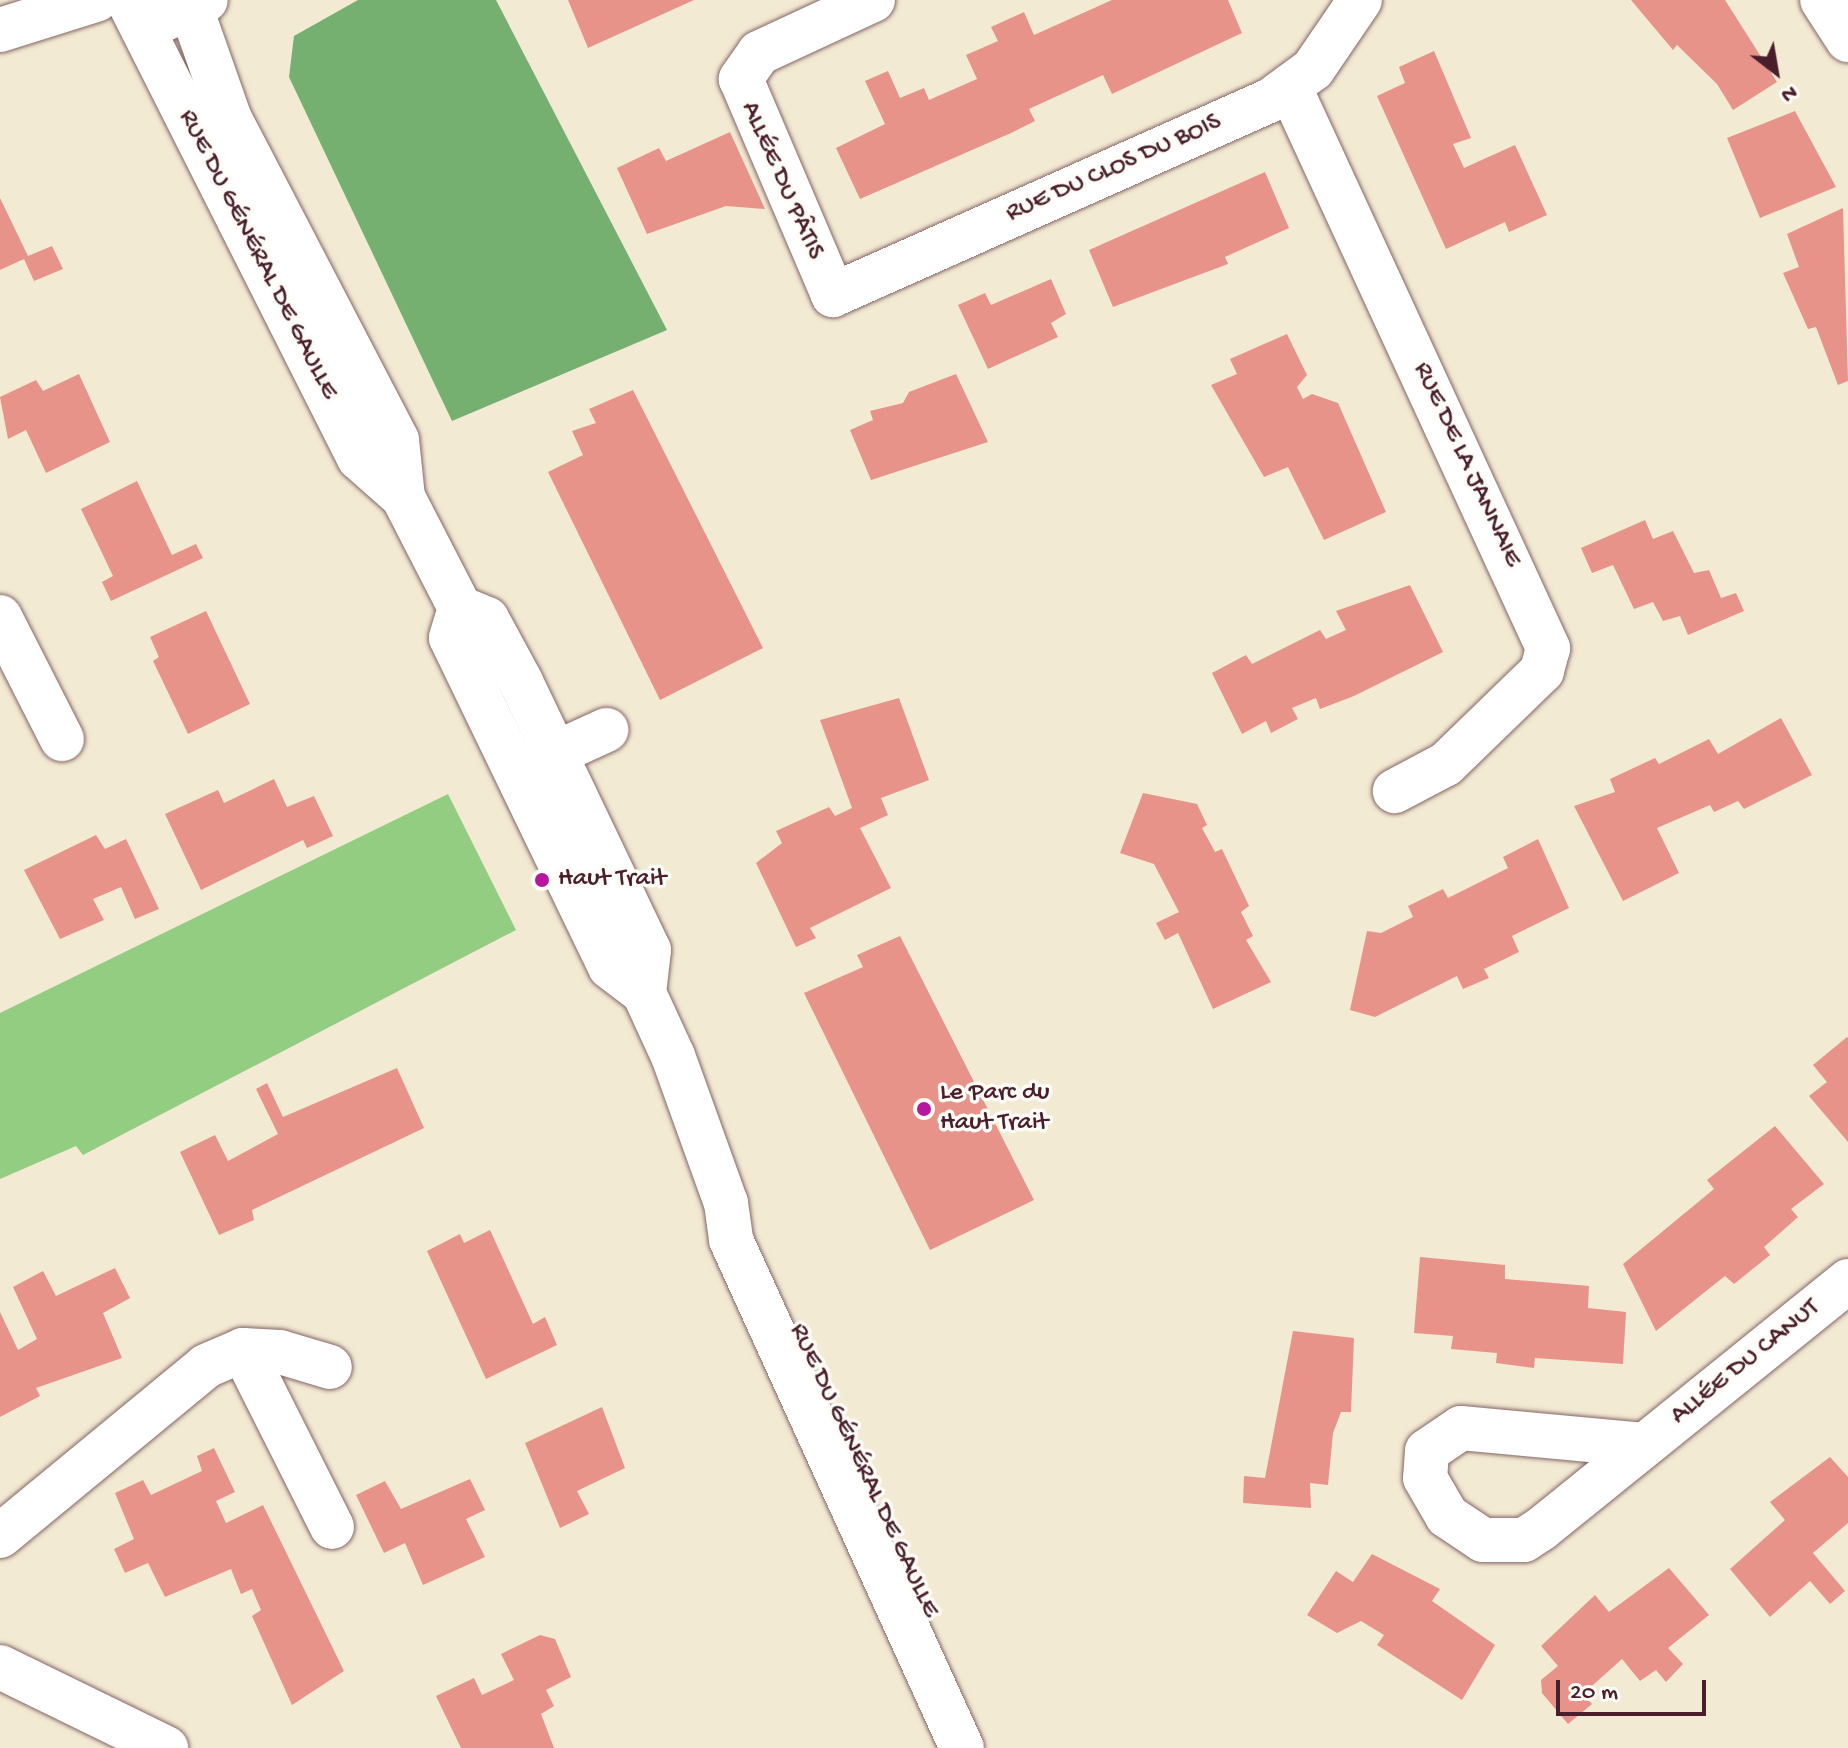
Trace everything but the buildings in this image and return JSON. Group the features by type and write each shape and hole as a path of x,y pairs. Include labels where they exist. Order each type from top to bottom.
{"main road":[{"path":"0,30 96,0"},
{"name":"ALLÉE DU PÂTIS","path":"833,295 741,79 759,53 873,0"},
{"name":"RUE DU CLOS DU BOIS","path":"833,295 1290,88 1336,40 1360,0"},
{"path":"1822,0 1848,40"},
{"path":"136,15 196,3"},
{"name":"RUE DU GÉNÉRAL DE GAULLE","path":"196,3 230,119 397,440 403,497 460,608 487,619 556,753 649,950 644,993 726,1203 731,1240 962,1748"},
{"name":"RUE DU GÉNÉRAL DE GAULLE","path":"136,15 359,458 403,497"},
{"name":"RUE DE LA JANNAIE","path":"1290,88 1548,648 1542,671 1446,764 1395,791"},
{"path":"460,608 451,638 610,967 644,993"},
{"path":"0,617 62,739"},
{"path":"516,771 606,730"},
{"name":"RUE DU GÉNÉRAL DE GAULLE","path":"726,1203 753,1231 987,1748"},
{"name":"ALLÉE DU CANUT","path":"1644,1445 1848,1281"},
{"path":"0,1536 206,1366 243,1350 330,1367"},
{"path":"243,1350 332,1527"},
{"path":"0,1667 166,1748"}],"green space":[{"path":"358,0 496,0 667,330 452,421 289,77 294,36"},
{"path":"448,794 516,930 83,1155 76,1146 0,1179 0,1013"}],"place":[{"name":"Haut Trait","path":"542,880"},
{"name":"Le Parc du Haut Trait","path":"924,1109"}]}
